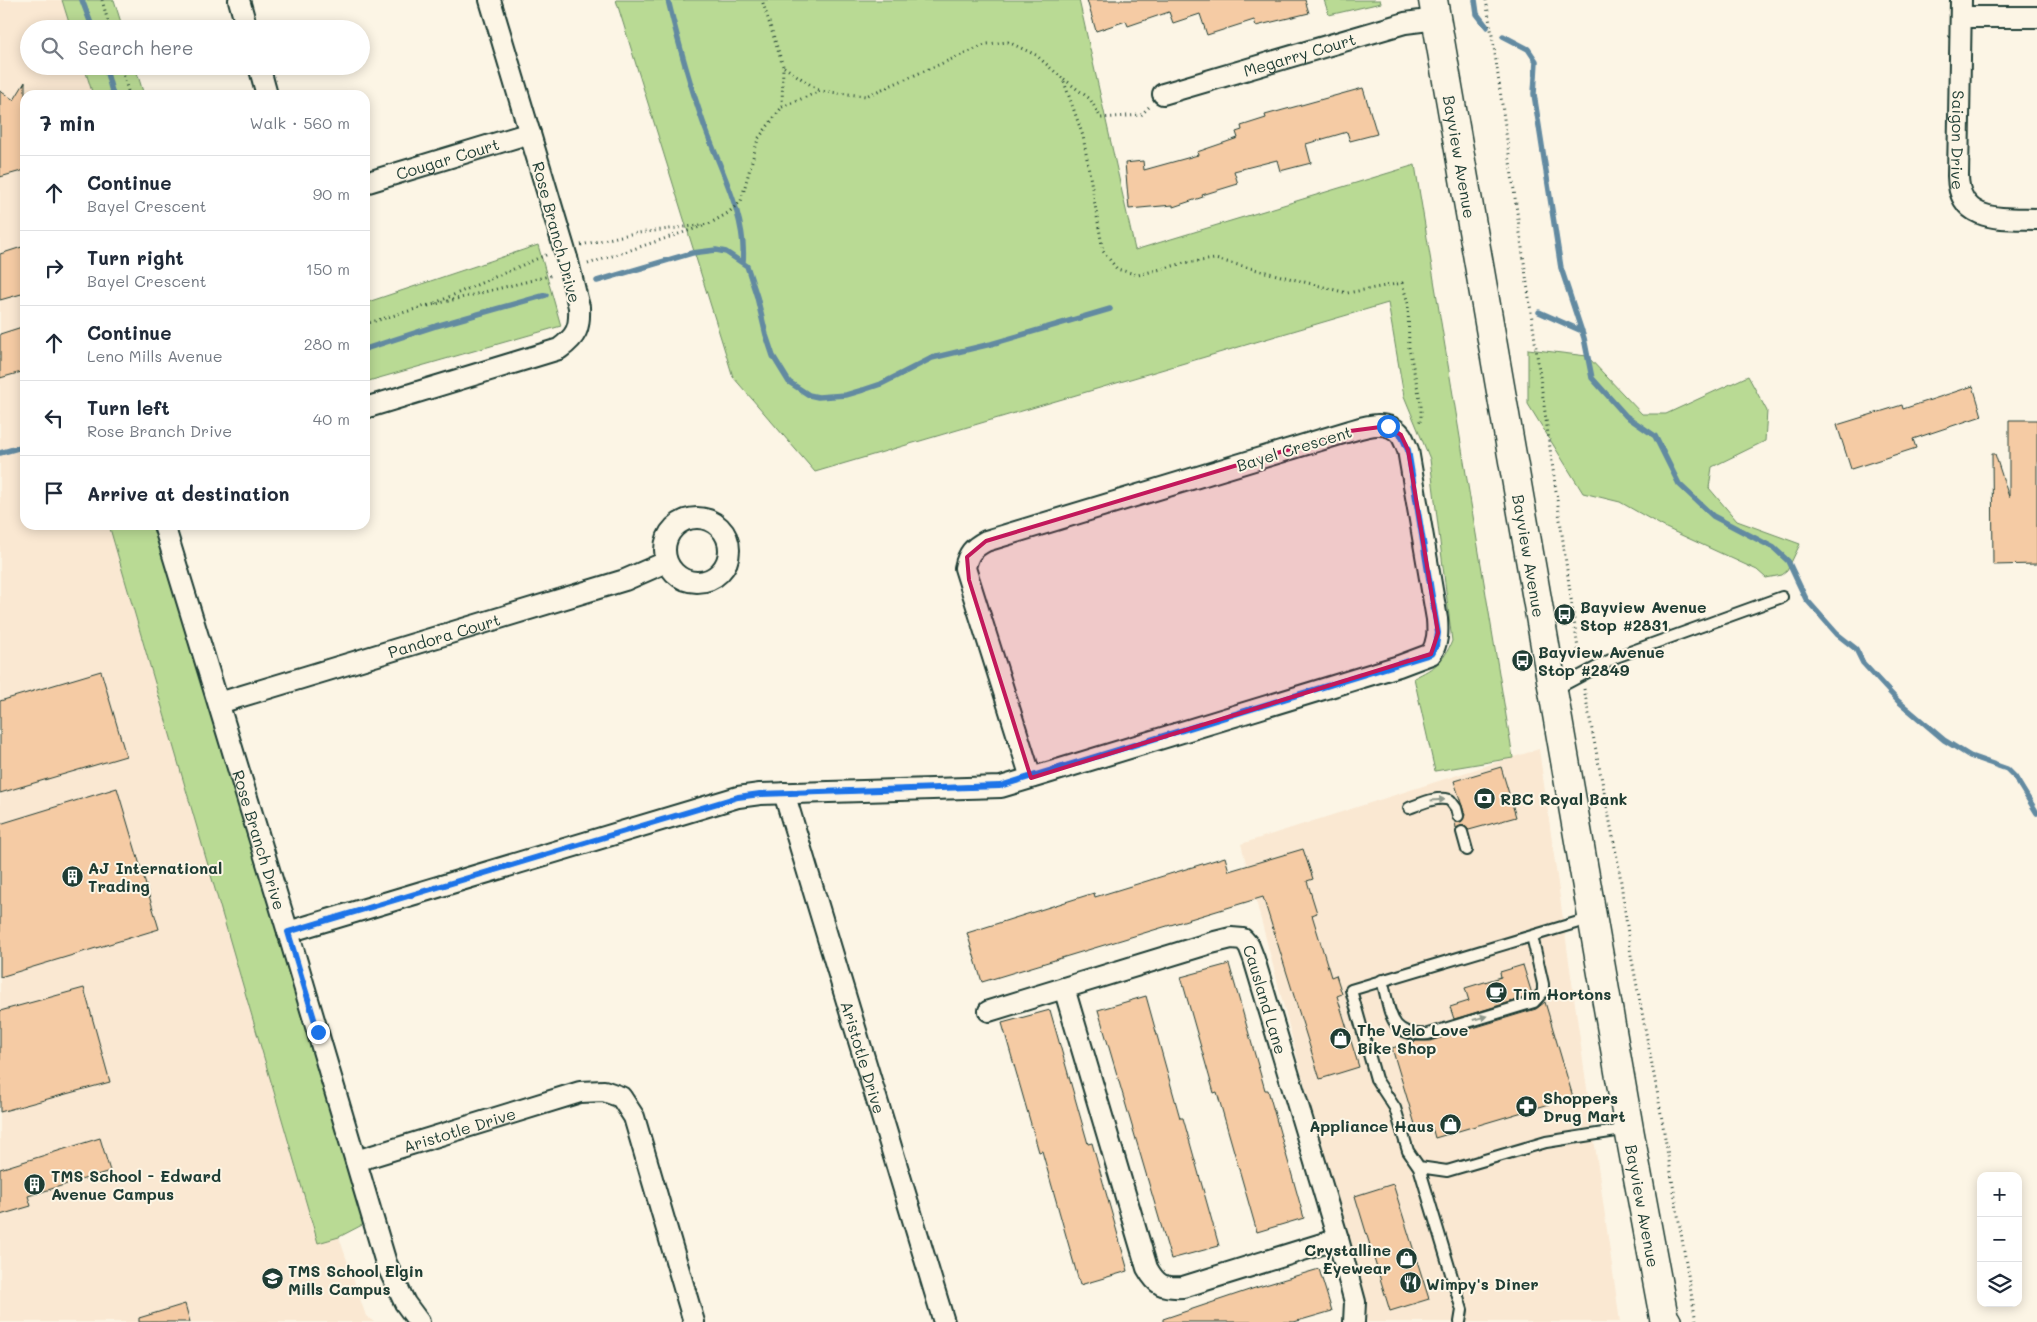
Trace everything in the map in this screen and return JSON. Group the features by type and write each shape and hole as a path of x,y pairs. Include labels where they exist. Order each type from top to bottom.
{"main road":[{"name":"Bayview Avenue","path":"1435,9 1664,1321"}],"street":[{"path":"239,0 245,20"},
{"name":"Rose Branch Drive","path":"370,406 559,349 569,342 577,332 579,307 568,259 490,0"},
{"path":"1961,8 2037,17"},
{"name":"Saigon Drive","path":"1961,8 1958,176 1961,193 1970,207 1985,216 1998,219 2037,220"},
{"name":"Megarry Court","path":"1163,94 1405,23 1435,9"},
{"path":"261,75 265,90"},
{"name":"Cougar Court","path":"370,181 530,133"},
{"name":"Bayel Crescent","path":"1372,425 1388,426 1401,435 1408,450 1437,618 1438,633 1436,646 1431,654 1030,778 965,568 967,557 973,548 986,541 1372,425"},
{"name":"Rose Branch Drive","path":"166,530 386,1263 405,1303 419,1322"},
{"name":"Pandora Court","path":"219,703 625,580 666,562"},
{"path":"288,932 719,802 760,794 1000,786 1030,778"},
{"name":"Aristotle Drive","path":"784,793 944,1322"},
{"name":"Causland Lane","path":"990,1011 1231,938 1243,939 1249,946 1254,959 1338,1239 1354,1302 1354,1322"},
{"path":"1064,988 1147,1268 1154,1280 1162,1286 1171,1288 1183,1287 1338,1239"},
{"name":"Aristotle Drive","path":"356,1161 580,1092 604,1091 621,1097 634,1117 694,1322"}],"lane":[{"path":"1554,690 1616,657 1782,596"},
{"path":"1409,808 1443,798 1450,800 1456,808 1458,816"},
{"path":"1462,832 1467,850"},
{"path":"1460,1322 1462,1310 1419,1167 1408,1151 1395,1108 1376,1078 1351,990 1593,918"},
{"path":"1382,980 1395,1024 1404,1032 1428,1034 1534,1002 1543,992 1541,974 1532,936"},
{"path":"1419,1167 1447,1171 1546,1142 1629,1129"}],"path":[{"path":"102,0 108,20"},
{"path":"762,0 783,66 782,107"},
{"path":"783,66 820,91 866,96 987,44 1008,42 1036,55 1090,99 1100,118 1140,115 1163,94"},
{"path":"123,75 128,90"},
{"path":"1063,78 1083,136 1103,251 1117,269 1138,275 1184,263 1215,259 1348,293 1402,283 1408,303 1409,348 1421,404 1422,417 1419,425"},
{"path":"428,306 542,255 568,259 709,224 728,213 741,201 758,139 782,107 820,91"},
{"path":"370,323 428,306 568,259 630,234 709,224"}],"highlighted area":[{"path":"1388,426 1401,435 1408,450 1438,633 1431,654 1031,778 969,580 967,557 986,541 1350,431"}],"shaded area":[{"path":"0,0 62,0 68,20 20,20 20,75 87,75 91,90 20,90 20,530 110,530 318,1242 339,1237 366,1316 374,1322 0,1322"},
{"path":"1539,749 1620,1322 1367,1322 1241,844"}],"green space":[{"path":"62,0 114,0 120,20 68,20"},
{"path":"616,0 1079,0 1135,250 1415,165 1513,758 1435,771 1414,678 1438,664 1452,641 1430,459 1404,396 1388,303 815,472 733,377"},
{"path":"1324,0 1380,0 1381,3 1329,15"},
{"path":"87,75 138,75 142,90 91,90"},
{"path":"538,245 561,326 370,381 370,301"},
{"path":"1528,349 1587,356 1642,414 1666,414 1748,376 1767,411 1765,441 1712,467 1709,488 1737,521 1800,544 1787,571 1782,575 1766,578 1757,570 1666,528 1620,502 1583,493 1528,404"},
{"path":"110,530 159,530 364,1224 339,1237 318,1243"}],"building":[{"path":"1087,0 1305,0 1309,13 1256,26 1254,20 1207,35 1200,14 1173,23 1169,12 1128,26 1126,21 1096,31"},
{"path":"25,82 25,90 20,90"},
{"path":"1363,88 1377,134 1350,141 1347,132 1306,144 1311,163 1280,171 1277,160 1234,171 1238,184 1202,195 1203,197 1173,207 1173,205 1129,209 1125,163 1143,161 1144,170 1198,155 1197,152 1238,138 1236,132 1242,130 1241,126 1266,118 1265,115"},
{"path":"20,90 20,171 0,177 0,91 14,100"},
{"path":"20,248 20,294 0,300 0,254"},
{"path":"20,328 20,372 0,378 0,334"},
{"path":"1973,386 1982,416 1913,439 1916,448 1851,469 1837,425 1902,405 1903,409"},
{"path":"2009,420 2037,420 2037,564 1993,565 1992,454 1995,454 2009,497"},
{"path":"101,671 126,756 0,793 0,701"},
{"name":"RBC Royal Bank","path":"1501,767 1516,817 1469,830 1463,825 1456,828 1455,822 1462,821 1465,815 1454,781"},
{"name":"AJ International Trading","path":"117,788 159,929 0,977 0,824"},
{"path":"1303,849 1313,879 1307,881 1317,913 1312,915 1331,977 1336,975 1342,994 1337,996 1359,1067 1320,1079 1263,897 982,982 967,933 1094,893 1095,897 1225,857 1229,871"},
{"path":"1229,964 1265,1090 1268,1090 1304,1218 1257,1232 1217,1092 1214,1093 1181,977"},
{"name":"Tim Hortons","path":"1523,965 1532,994 1530,996 1454,1019 1450,1007 1469,1001 1465,988 1501,977 1500,972"},
{"path":"84,988 110,1082 0,1112 0,1011"},
{"path":"1146,996 1180,1118 1183,1118 1219,1246 1171,1259 1098,1010"},
{"path":"1545,1002 1573,1097 1435,1138 1432,1127 1417,1131 1392,1048 1416,1041 1430,1041 1536,1009"},
{"path":"1050,1010 1088,1144 1092,1143 1128,1271 1080,1285 1042,1151 1039,1152 1002,1023"},
{"name":"TMS School - Edward Avenue Campus","path":"100,1138 110,1171 28,1196 31,1206 0,1215 0,1169"},
{"path":"1393,1184 1429,1299 1390,1311 1355,1196"},
{"path":"1319,1269 1332,1311 1294,1322 1163,1322 1163,1319"},
{"path":"185,1304 190,1322 139,1322 139,1318"}],"waterway":[{"path":"82,0 90,20"},
{"path":"668,0 698,107 736,209 741,227 743,262"},
{"path":"1475,0 1477,14 1487,27"},
{"path":"1503,36 1528,49 1536,61 1534,94 1561,268 1584,338 1592,378 1626,416 1655,436 1679,484 1713,516 1774,548 1788,561 1806,599 1837,634 1856,649 1863,663 1898,701 1944,740 1970,756 2007,769 2015,777 2037,813"},
{"path":"107,75 112,90"},
{"path":"597,281 692,253 716,250 726,252 747,266 773,356 789,382 809,395 818,397 846,395 863,390 881,384 932,358 991,344 1110,309"},
{"path":"370,347 436,326 546,295"},
{"path":"1539,312 1582,331"},
{"path":"0,453 20,447"}],"place":[{"name":"Bayview Avenue Stop #2831","path":"1564,615"},
{"name":"Bayview Avenue Stop #2849","path":"1522,660"},
{"name":"RBC Royal Bank","path":"1484,798"},
{"name":"AJ International Trading","path":"72,876"},
{"name":"Tim Hortons","path":"1497,993"},
{"name":"The Velo Love Bike Shop","path":"1341,1038"},
{"name":"Shoppers Drug Mart","path":"1527,1106"},
{"name":"Appliance Haus","path":"1450,1125"},
{"name":"TMS School - Edward Avenue Campus","path":"35,1184"},
{"name":"Crystalline Eyewear","path":"1407,1258"},
{"name":"TMS School Elgin Mills Campus","path":"272,1279"},
{"name":"Wimpy's Diner","path":"1410,1283"}],"route":[{"path":"318,1032 288,932 738,797 760,794 1000,786 1399,666 1431,654 1436,646 1438,633 1408,450 1401,435 1388,426"}]}
